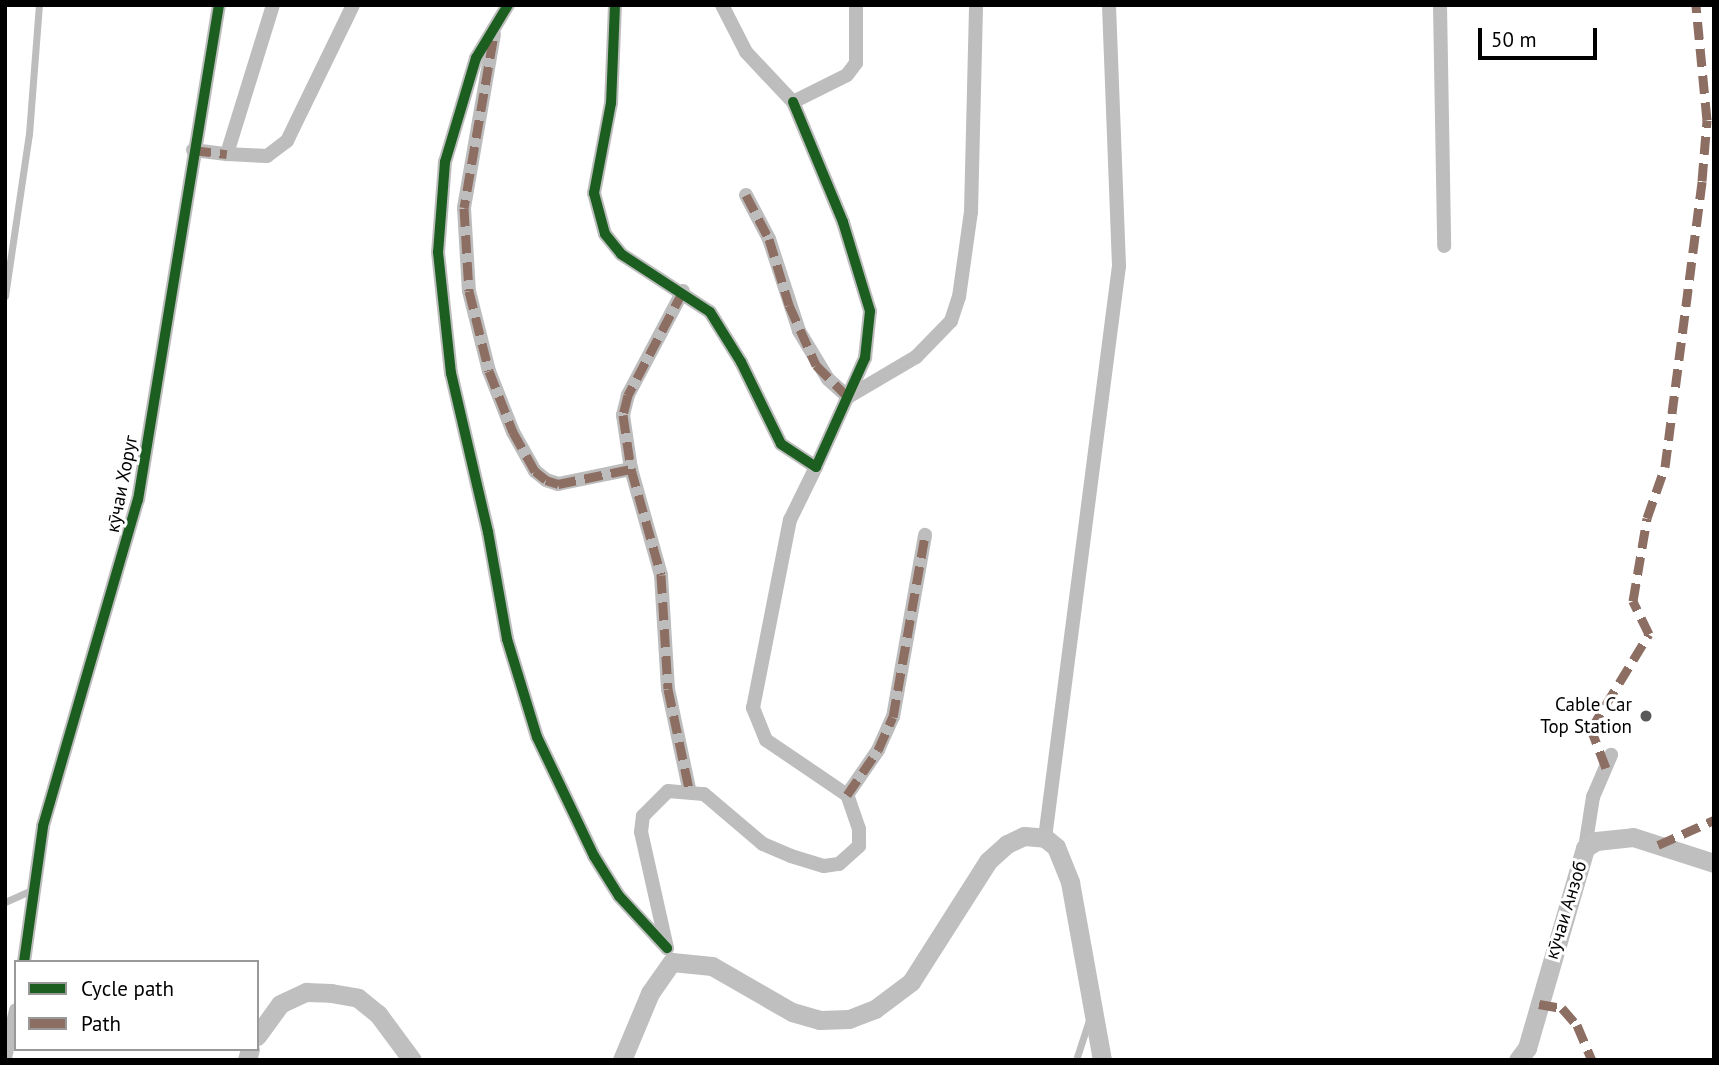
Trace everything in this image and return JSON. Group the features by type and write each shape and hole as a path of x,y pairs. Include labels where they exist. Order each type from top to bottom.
{"street":[{"name":"кӯчаи Хоруг","path":"24,960 32,890 58,773 138,500 219,5"},
{"path":"226,154 273,5"},
{"path":"194,150 267,156 287,141 353,5"},
{"path":"508,5 497,19 476,58 454,120 439,202 440,278 451,373 488,532 504,626 537,737 594,856 619,896 670,955 712,966 792,1012 820,1020 849,1019 894,998 911,982 988,861 1024,836 1045,838 1056,847 1070,882 1102,1060"},
{"path":"615,5 611,103 594,193 597,213 621,254 710,312 727,336 781,444 816,467"},
{"path":"622,1060 650,993 670,955 640,832 643,816 655,799 668,791 689,789 704,794 763,844 824,866 839,864 859,846 859,829 847,795 766,740 753,708 790,520 865,358 870,311 843,222 793,102 746,52 722,5"},
{"path":"793,102 847,75 856,63 856,5"},
{"path":"848,397 937,339 951,321 959,297 971,212 976,5"},
{"path":"1045,838 1117,291 1119,231 1109,5"},
{"path":"1440,5 1444,246"},
{"path":"497,19 472,140 464,208 468,291 489,371 513,432 535,471 546,480 558,484 631,469"},
{"path":"746,195 769,239 789,305 816,365 848,397"},
{"path":"683,292 628,395 624,435 661,575 668,689 689,789"},
{"path":"847,795 878,750 893,717 925,536"},
{"path":"1585,848 1593,797 1611,755"},
{"name":"кӯчаи Анзоб","path":"1518,1060 1527,1048 1585,848 1616,837 1633,837 1714,863"},
{"path":"259,1033 280,1004 306,992 331,993 358,998 378,1014 412,1060"},
{"path":"5,1058 14,1019"}],"lane":[{"path":"5,296 29,134 39,5"},
{"path":"5,902 32,890"},
{"path":"1076,1060 1094,1005"}],"marked path":[{"path":"1606,768 1591,729 1649,634 1633,601 1647,518 1665,467 1702,181 1707,120 1696,5"},
{"path":"493,40 464,208 469,291 489,371 513,432 535,471 546,480 558,484 631,469"},
{"path":"193,150 227,154"},
{"path":"746,195 769,239 789,305 816,365 848,397"},
{"path":"683,291 628,395 623,415 631,469 661,575 668,689 689,789"},
{"path":"847,795 878,750 893,717 925,535"},
{"path":"1658,845 1714,820"},
{"path":"1539,1004 1562,1008 1577,1025 1592,1060"}],"cycle path":[{"path":"24,960 43,826 138,500 219,5"},
{"path":"508,5 476,58 445,162 438,252 451,373 488,532 507,639 537,737 594,856 619,896 667,948"},
{"path":"615,5 611,103 594,193 605,234 621,254 710,312 741,362 781,444 816,467 865,358 870,311 843,222 793,102"}],"place":[{"name":"Cable Car Top Station","path":"1646,716"}]}
